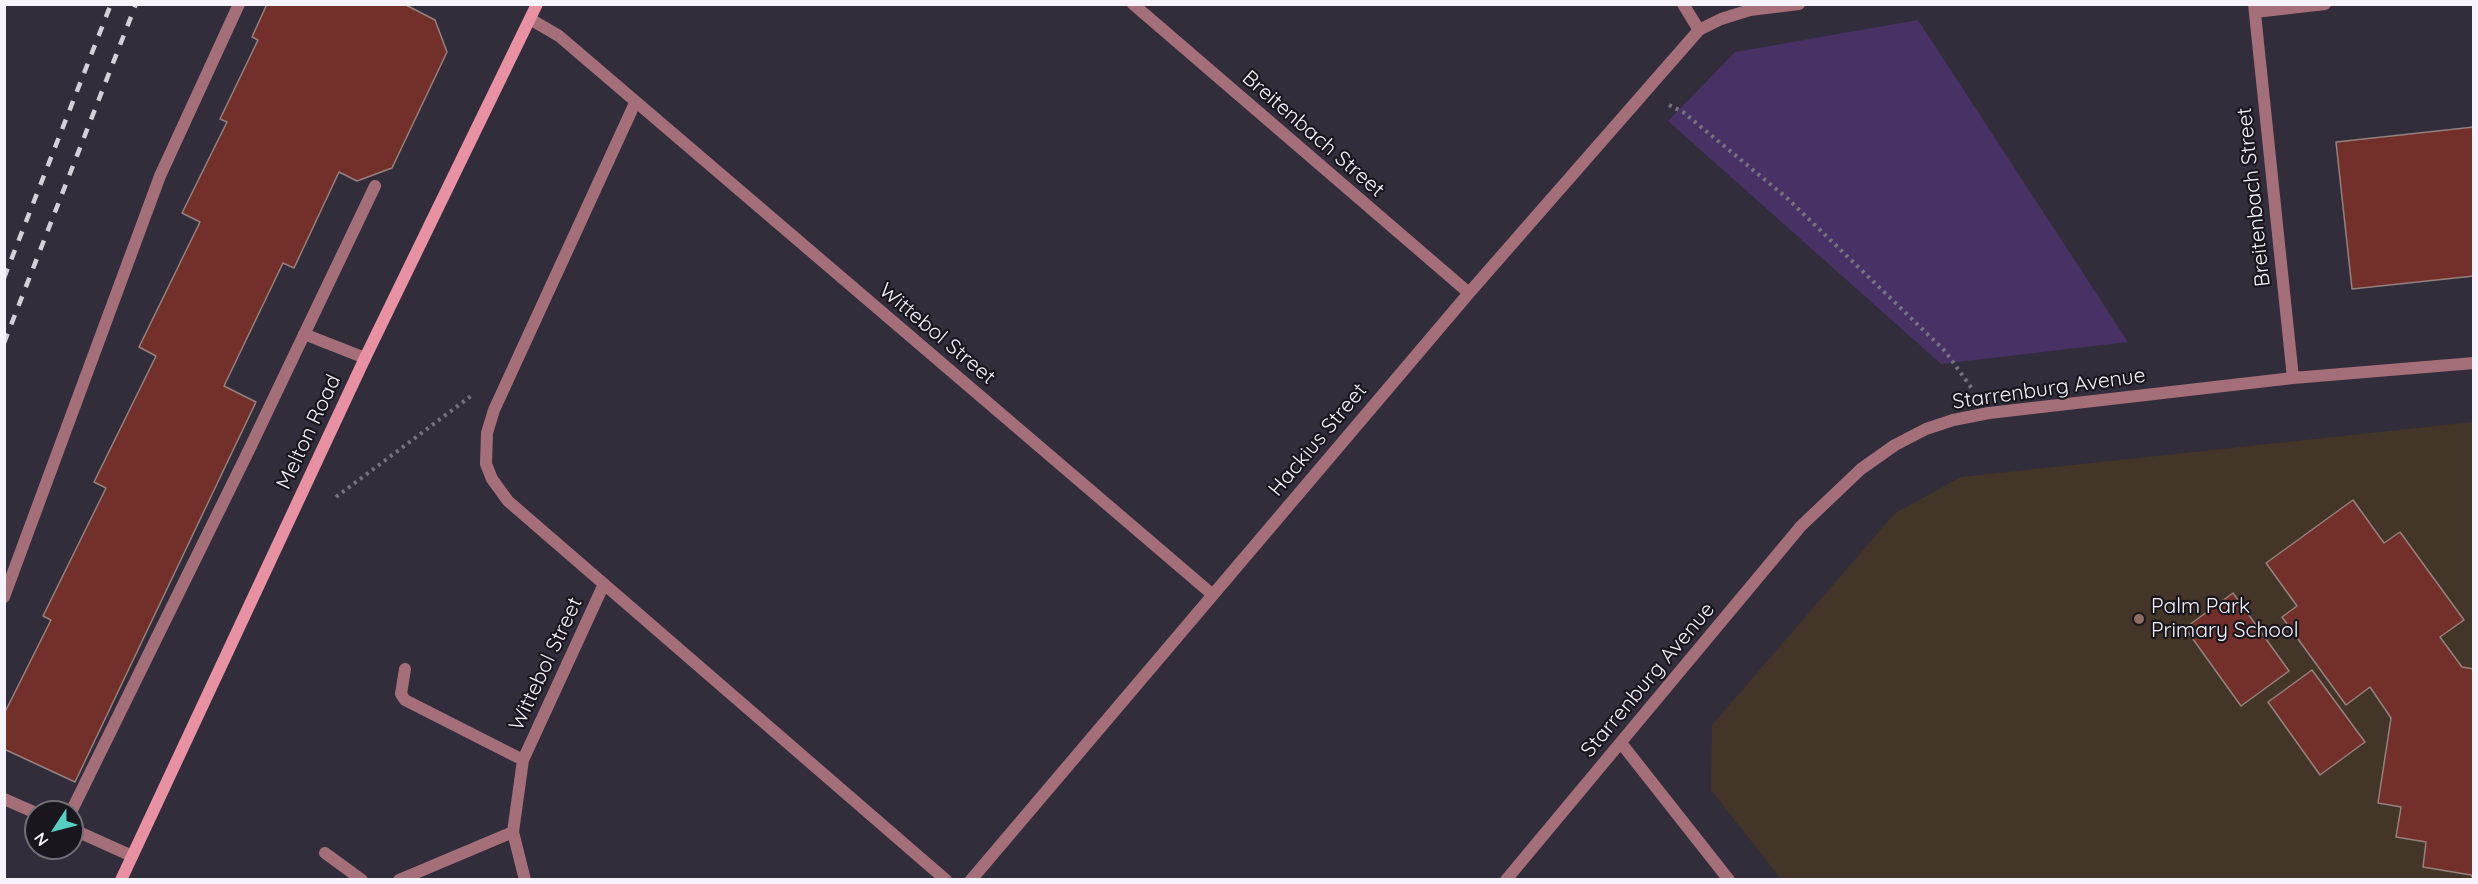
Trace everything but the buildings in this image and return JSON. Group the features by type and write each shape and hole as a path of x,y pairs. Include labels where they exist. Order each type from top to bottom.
{"street":[{"path":"4,597 160,176 239,4"},
{"name":"Melton Road","path":"121,879 365,358 537,4"},
{"name":"Breitenbach Street","path":"1133,4 1468,293"},
{"path":"1683,4 1699,30"},
{"name":"Hackius Street","path":"971,879 1468,293 1699,30 1720,19 1750,10 1798,4"},
{"name":"Breitenbach Street","path":"2293,378 2254,8 2325,4"},
{"name":"Wittebol Street","path":"530,20 559,36 1213,595"},
{"name":"Wittebol Street","path":"635,103 494,410 485,448 486,464 492,479 508,501 946,879"},
{"path":"77,800 375,186"},
{"path":"304,334 365,358"},
{"name":"Starrenburg Avenue","path":"1506,879 1801,526 1861,469 1895,445 1926,429 1989,412 2293,378 2474,363"},
{"name":"Wittebol Street","path":"525,879 513,832 523,760 604,585"},
{"name":"Wittebol Street","path":"405,669 401,694 405,700 523,760"},
{"path":"1621,743 1729,879"},
{"path":"4,799 24,808"},
{"path":"399,879 513,832"},
{"path":"84,834 132,856"},
{"path":"325,853 363,879"}],"path":[{"path":"1643,94 1683,112 1787,198 1945,351 1989,412"},
{"path":"336,497 477,391"}],"shaded area":[{"path":"1918,20 2128,342 1941,364 1668,121 1735,52"},
{"name":"Palm Park Primary School","path":"2473,422 2473,879 1781,879 1711,790 1712,725 1895,513 1961,477"}],"railway":[{"path":"4,278 111,4"},
{"path":"4,343 136,4"}],"place":[{"name":"Palm Park Primary School","path":"2139,619"}]}
